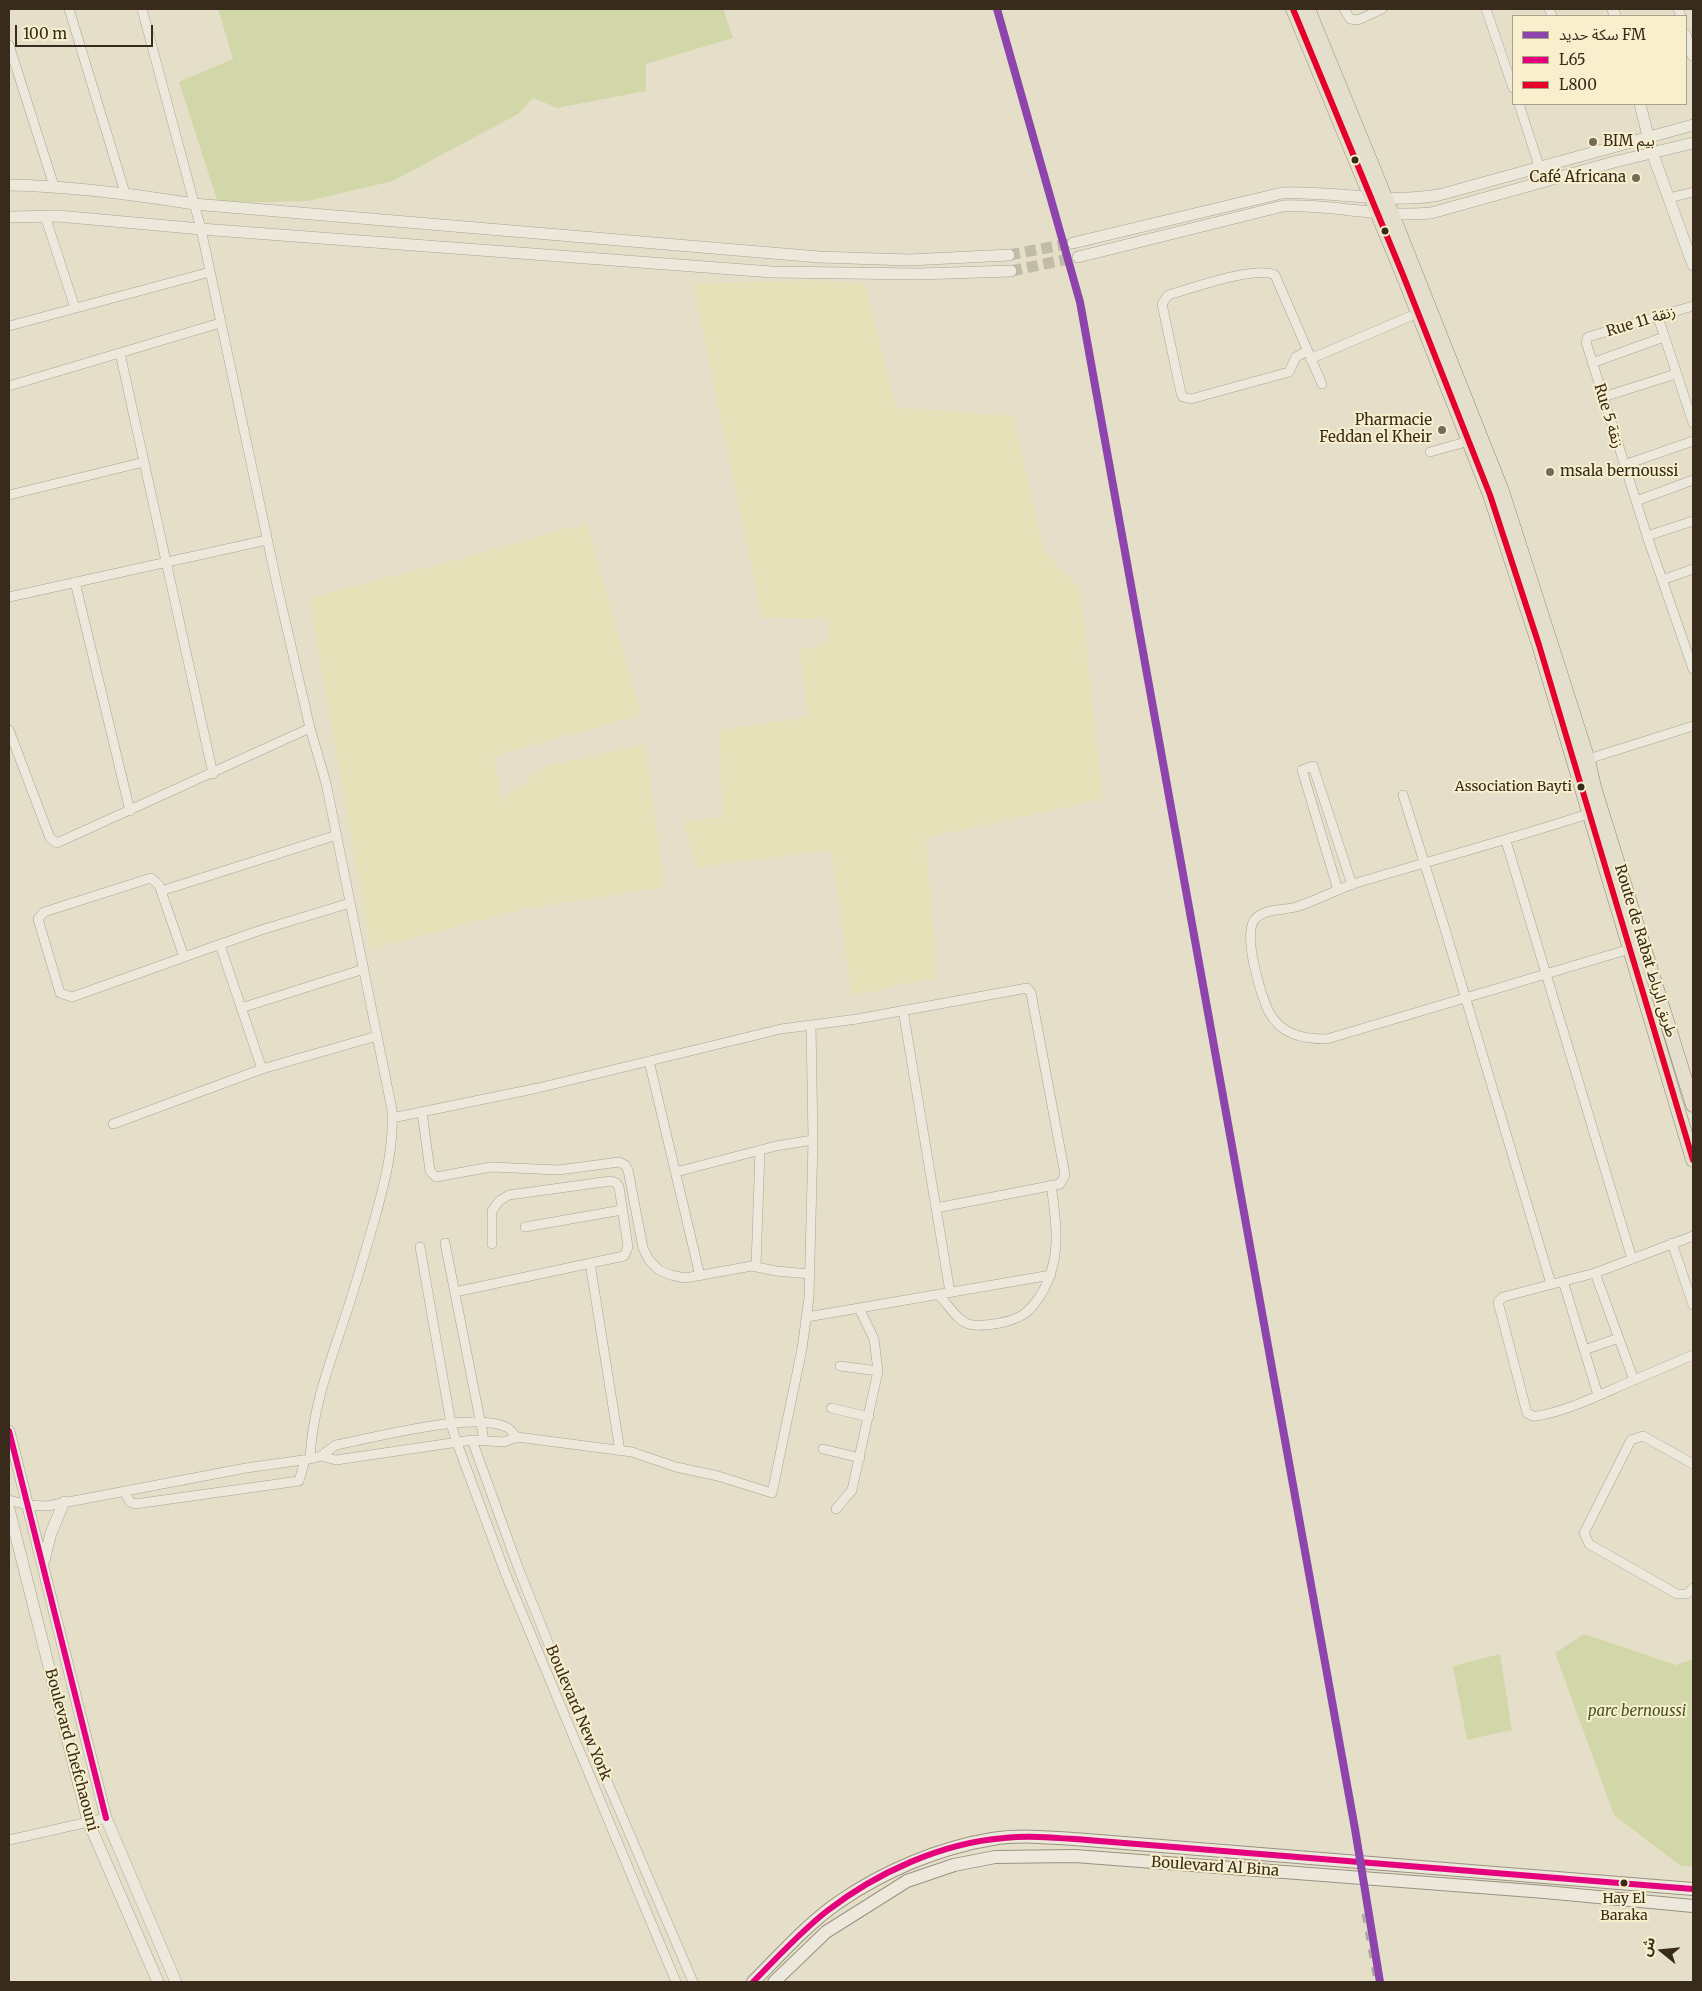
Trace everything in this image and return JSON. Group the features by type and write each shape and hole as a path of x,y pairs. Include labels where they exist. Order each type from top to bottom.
{"main road":[{"name":"Route de Rabat طريق الرباط","path":"1292,9 1418,313 1490,495 1581,762 1594,787 1693,1106"},
{"name":"Route de Rabat طريق الرباط","path":"1308,9 1386,198 1502,491 1581,762 1588,814 1693,1160"},
{"name":"Boulevard Al Bina","path":"753,1982 795,1939 838,1902 908,1863 992,1839 1036,1837 1693,1889"},
{"name":"Boulevard Al Bina","path":"774,1982 826,1932 907,1880 954,1865 995,1857 1075,1856 1545,1892 1693,1906"}],"street":[{"path":"69,9 125,193"},
{"path":"124,1491 130,1502 134,1504 299,1481 308,1459 318,1399 358,1277 388,1171 392,1138 392,1118 377,1036 326,783 310,728 267,540 201,229 142,9"},
{"path":"1344,9 1350,19 1354,20 1382,9"},
{"path":"1486,9 1512,85"},
{"path":"1687,40 1690,56"},
{"path":"9,45 54,186"},
{"path":"1519,105 1539,166"},
{"path":"1640,105 1652,152 1693,265"},
{"path":"1073,243 1282,193 1308,192 1386,198 1424,198 1693,125"},
{"path":"1078,256 1283,206 1313,204 1406,216 1443,211 1652,152 1693,144"},
{"path":"9,185 54,186 125,193 194,204 819,257 957,259 1009,255"},
{"path":"1670,198 1693,192"},
{"path":"45,216 76,308"},
{"path":"9,217 45,216 772,272 870,274 1011,271"},
{"path":"868,259 870,274"},
{"path":"1322,384 1309,355 1275,275 1269,272 1263,271 1232,277 1168,295 1162,304 1181,393 1191,399 1289,372 1296,357 1309,355 1418,313"},
{"path":"9,326 210,272"},
{"name":"Rue 11 زنقة","path":"1588,337 1693,306"},
{"path":"1658,317 1676,374 1691,408 1693,423"},
{"path":"9,386 220,323"},
{"name":"Rue 5 زنقة","path":"1588,337 1586,342 1624,465 1662,580 1691,654 1693,669"},
{"path":"1592,363 1664,337"},
{"path":"120,353 213,774"},
{"path":"1603,397 1676,374"},
{"path":"1430,452 1469,441"},
{"path":"1624,465 1693,441"},
{"path":"9,495 144,462"},
{"path":"1636,501 1693,480"},
{"path":"1647,536 1693,520"},
{"path":"9,597 267,540"},
{"path":"1662,580 1693,569"},
{"path":"75,582 130,811"},
{"path":"1581,762 1693,726"},
{"path":"9,730 50,838 57,843 213,774 310,728"},
{"path":"1338,890 1302,770 1314,766 1352,884"},
{"path":"1403,795 1551,1284"},
{"path":"1588,814 1506,841 1352,884 1297,907 1266,913 1256,918 1251,926 1251,951 1267,1007 1273,1019 1284,1029 1297,1036 1327,1039 1630,950"},
{"path":"1317,822 1330,817"},
{"path":"161,891 336,834"},
{"path":"1506,841 1632,1259"},
{"path":"184,957 157,882 148,878 41,914 38,922 60,993 72,997 184,957 350,903"},
{"path":"220,945 262,1069"},
{"path":"241,1008 364,969"},
{"path":"392,1118 538,1088 781,1029 903,1010 1024,988 1030,991 1064,1175 1062,1182 936,1208"},
{"path":"903,1010 950,1292"},
{"path":"321,1456 336,1460 472,1440 504,1442 517,1437 640,1454 676,1467 718,1476 772,1493 807,1316 810,1274 813,1140 811,1025"},
{"path":"113,1124 262,1069 377,1036"},
{"path":"649,1061 700,1276"},
{"path":"422,1112 430,1171 436,1177 491,1167 559,1170 622,1162 628,1170 643,1248 649,1260 659,1270 685,1278 745,1266 810,1274"},
{"path":"676,1172 760,1150 813,1140"},
{"path":"756,1266 760,1150"},
{"path":"455,1292 622,1257 627,1254 628,1248 619,1187 616,1182 611,1181 509,1195 499,1201 492,1211 492,1244"},
{"path":"938,1294 964,1323 978,1327 1016,1320 1026,1314 1048,1284 1058,1244 1052,1185"},
{"path":"524,1227 622,1210"},
{"path":"1693,1236 1595,1273 1503,1297 1498,1302 1526,1413 1537,1416 1598,1396 1693,1356"},
{"path":"446,1243 479,1422 484,1440"},
{"path":"1672,1243 1693,1305"},
{"name":"Boulevard New York","path":"420,1246 451,1424 457,1443 506,1575 676,1982"},
{"path":"590,1264 620,1451"},
{"path":"1595,1273 1634,1380"},
{"path":"807,1316 1051,1275"},
{"path":"1563,1281 1598,1396"},
{"path":"836,1509 852,1490 878,1371 874,1339 859,1308"},
{"path":"1584,1350 1619,1338"},
{"path":"840,1366 878,1371"},
{"path":"830,1408 869,1417"},
{"path":"9,1500 27,1505 47,1506 246,1468 308,1459 321,1456 336,1445 451,1424 479,1422 506,1427 517,1437"},
{"name":"Boulevard Chefchaouni","path":"9,1431 106,1818 176,1982"},
{"path":"1693,1464 1643,1436 1631,1440 1584,1533 1590,1544 1677,1594 1687,1594 1693,1588"},
{"name":"Boulevard New York","path":"472,1440 519,1570 553,1655 692,1982"},
{"path":"823,1449 860,1458"},
{"path":"43,1565 51,1532 64,1502"},
{"name":"Boulevard Chefchaouni","path":"9,1510 88,1821 158,1982"},
{"path":"506,1575 519,1570"},
{"path":"541,1658 553,1655"},
{"path":"50,1670 67,1665"},
{"path":"608,1820 620,1813"},
{"path":"9,1840 106,1818"}],"shaded area":[{"path":"813,280 865,284 896,407 1013,416 1044,551 1080,588 1103,799 926,838 937,977 852,996 831,850 696,867 684,821 723,817 719,730 808,717 800,650 829,642 828,619 762,618 693,284"},
{"path":"587,523 641,715 495,756 501,801 546,766 645,744 665,887 524,909 371,949 309,598"}],"green space":[{"path":"218,9 723,9 733,38 646,64 646,91 557,108 533,98 518,114 393,181 308,201 218,203 179,82 233,59"},
{"name":"parc bernoussi","path":"1584,1634 1676,1665 1693,1659 1693,1867 1681,1866 1614,1815 1555,1653"},
{"path":"1500,1654 1512,1730 1467,1740 1453,1666"}],"tunnel":[{"path":"1009,255 1073,243"},
{"path":"1011,271 1078,257"}],"railway":[{"path":"1363,1914 1375,1982"}],"rail line":[{"name":"FM","path":"997,9 1080,302 1355,1829 1380,1982"}],"transit line":[{"name":"L800","path":"1293,9 1403,275 1490,495 1539,645 1693,1160"},
{"name":"L65","path":"9,1431 106,1818"},
{"name":"L65","path":"753,1982 817,1919 866,1884 933,1853 980,1841 1014,1837 1066,1838 1693,1889"}],"place":[{"name":"BIM بيم","path":"1593,142"},
{"name":"Café Africana","path":"1636,178"},
{"name":"Pharmacie Feddan el Kheir","path":"1442,430"},
{"name":"msala bernoussi","path":"1550,472"},
{"name":"Association Bayti","path":"1581,787"},
{"name":"Hay El Baraka","path":"1624,1883"}]}
